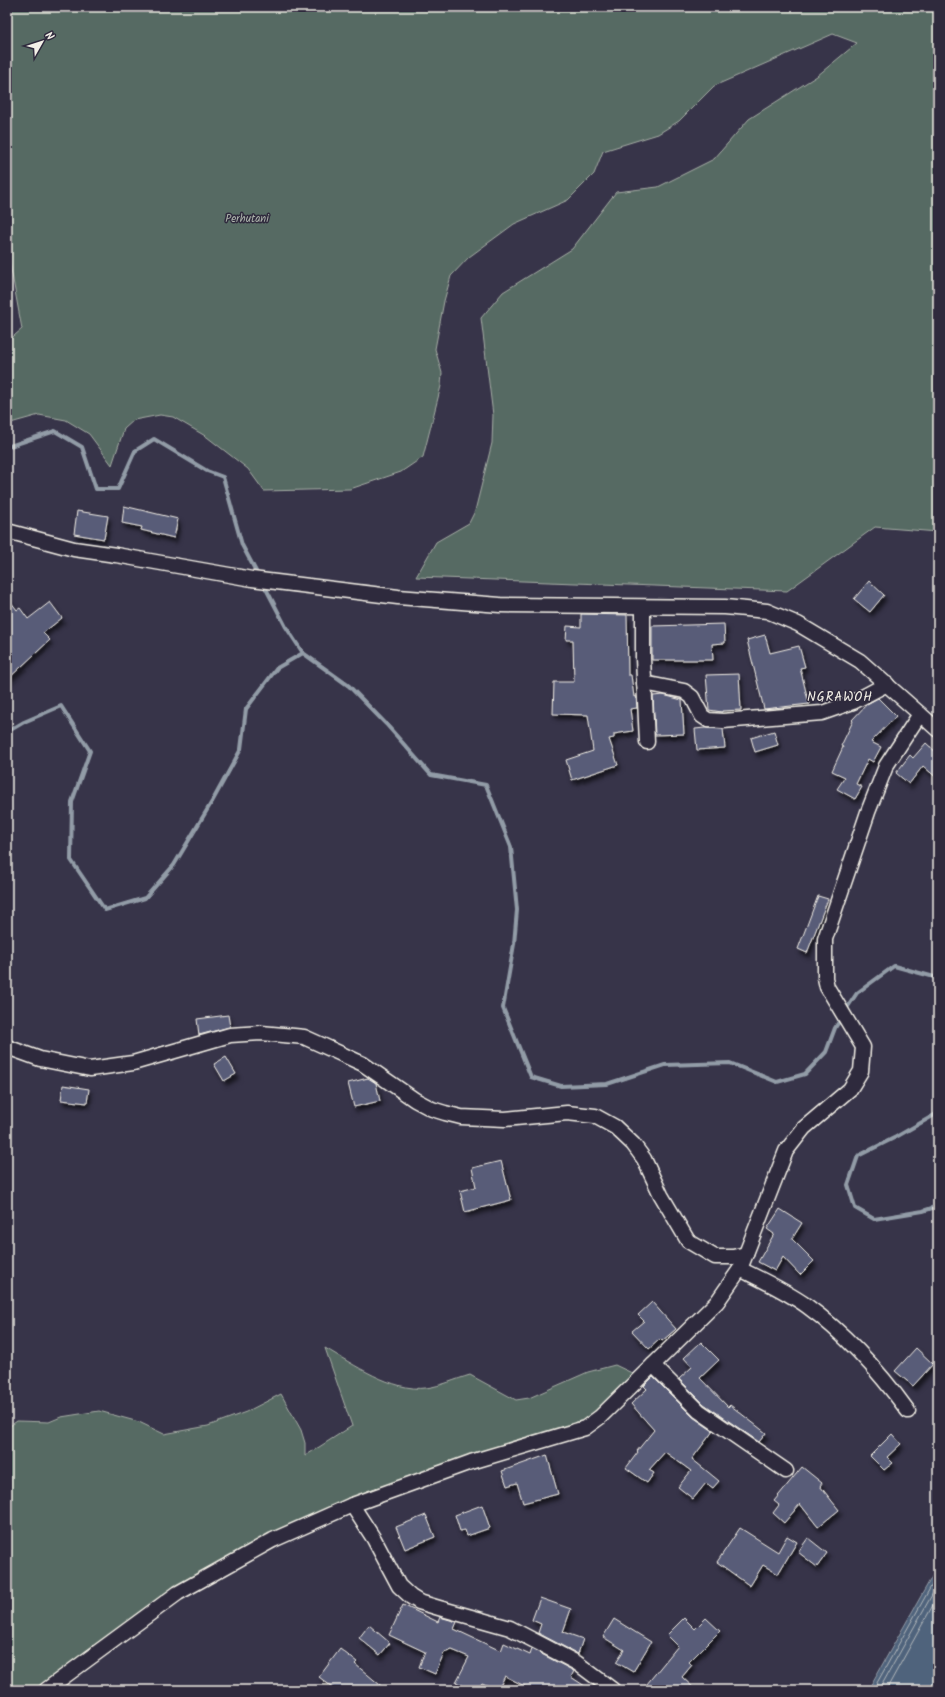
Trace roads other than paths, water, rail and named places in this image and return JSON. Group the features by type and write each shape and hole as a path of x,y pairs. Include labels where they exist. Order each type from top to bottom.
{"street":[{"path":"7,531 74,549 252,579 398,597 500,605 725,607 767,611 798,624 860,662 938,730"},
{"path":"643,607 644,683 647,742"},
{"path":"644,683 684,691 692,697 702,716 708,720 723,721 822,713 853,702 886,684"},
{"path":"46,1690 178,1593 273,1540 352,1504 471,1462 585,1428 600,1417 717,1302 740,1269 786,1151 804,1128 850,1089 861,1071 863,1048 827,987 825,978 825,939 868,812 886,766 920,714"},
{"path":"7,1047 40,1059 90,1068 133,1063 230,1035 260,1033 294,1036 304,1038 324,1046 363,1064 432,1109 461,1117 505,1119 567,1113 583,1114 599,1118 615,1127 633,1144 644,1159 661,1195 688,1240 715,1257 733,1257 746,1254"},
{"path":"740,1269 776,1287 806,1305 835,1328 872,1364 908,1411"},
{"path":"653,1365 699,1411 786,1471"},
{"path":"352,1504 374,1538 399,1586 411,1597 438,1608 510,1628 577,1663 613,1690"}],"water":[{"path":"938,1566 938,1690 868,1690"}],"waterway":[{"path":"7,447 55,431 82,447 96,489 118,489 135,451 154,439 207,471 223,477 242,545 259,577"},
{"path":"263,583 286,627 303,653 349,686 386,724 431,775 486,785 511,847 517,910 514,944 503,1008 531,1077 561,1086 607,1084 665,1065 730,1063 777,1082 805,1074 826,1052 835,1028 842,1017"},
{"path":"7,732 24,722 61,706 90,751 72,802 71,860 105,910 145,898 174,865 213,800 241,749 246,709 277,668 303,653"},
{"path":"845,1011 857,993 894,966 938,978"},
{"path":"938,1113 896,1137 858,1156 848,1185 855,1208 874,1219 923,1211 938,1206"}],"district":[{"name":"NGRAWOH","path":"840,697"}],"park label":[{"name":"Perhutani","path":"247,219"}]}
